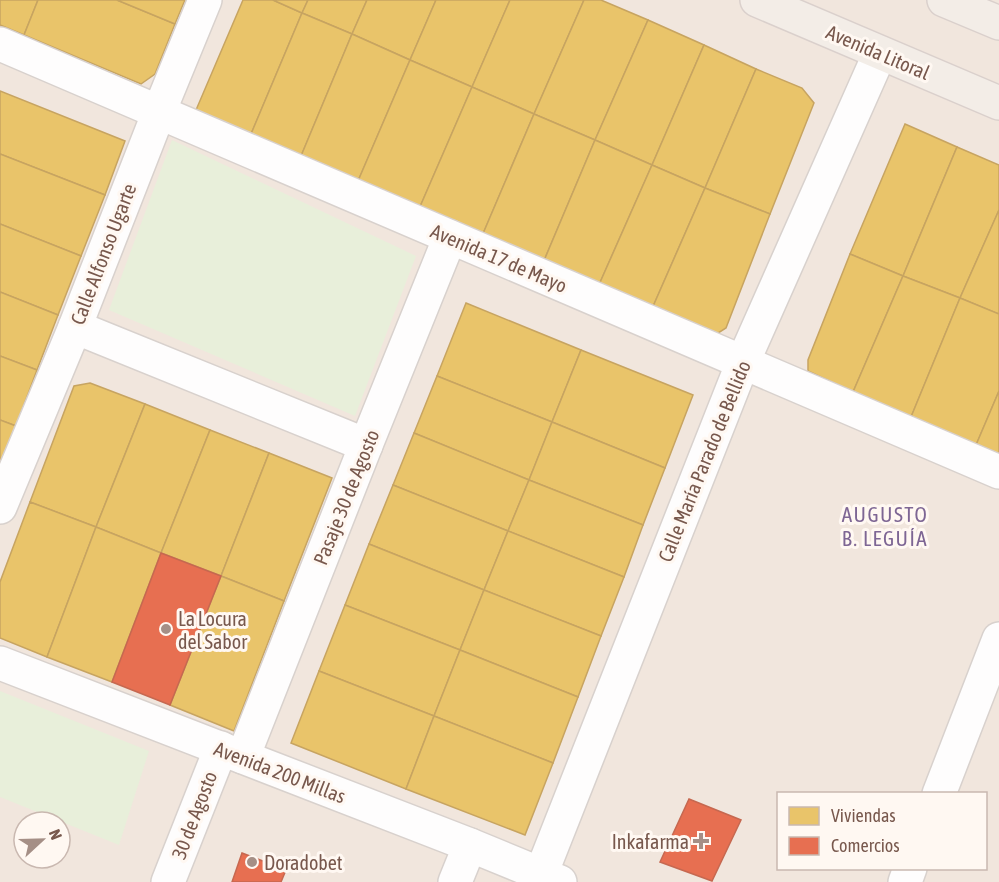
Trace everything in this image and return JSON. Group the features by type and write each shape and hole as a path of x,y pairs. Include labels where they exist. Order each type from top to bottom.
{"main road":[{"name":"Avenida Litoral","path":"757,0 999,103"},
{"path":"944,0 999,23"}],"street":[{"name":"Calle Alfonso Ugarte","path":"0,507 75,327 205,0"},
{"name":"Avenida 17 de Mayo","path":"0,44 999,472"},
{"name":"Calle María Parado de Bellido","path":"551,878 743,362 880,53"},
{"name":"Pasaje 30 de Agosto","path":"232,753 366,445 450,237"},
{"path":"75,327 366,445"},
{"path":"940,792 989,691 999,639"},
{"name":"Avenida 200 Millas","path":"0,663 551,878"},
{"name":"30 de Agosto","path":"168,882 232,753"},
{"path":"455,882 470,845"}],"shaded area":[{"path":"0,0 999,0 999,882 0,882"}],"green space":[{"path":"172,140 416,256 355,416 109,310"},
{"path":"0,691 149,751 119,845 72,826 72,810 32,810 0,797"}],"building: Viviendas":[{"path":"0,0 38,0 24,35 0,25"},
{"path":"38,0 117,0 175,24 155,74 141,84 24,35"},
{"path":"117,0 185,0 175,24"},
{"path":"243,0 273,0 302,13 251,134 196,110"},
{"path":"273,0 308,0 302,13"},
{"path":"308,0 367,0 352,34 302,13"},
{"path":"367,0 436,0 410,60 352,34"},
{"path":"436,0 510,0 472,87 410,60"},
{"path":"510,0 584,0 534,114 472,87"},
{"path":"584,0 601,0 648,20 595,140 534,114"},
{"path":"302,13 352,34 301,156 251,134"},
{"path":"648,20 704,45 652,165 595,140"},
{"path":"352,34 410,60 358,181 301,156"},
{"path":"704,45 756,69 705,188 652,165"},
{"path":"410,60 472,87 419,209 358,181"},
{"path":"756,69 802,88 814,103 770,214 705,188"},
{"path":"472,87 534,114 482,236 419,209"},
{"path":"0,91 125,141 105,195 0,154"},
{"path":"534,114 595,140 543,263 482,236"},
{"path":"905,124 957,147 903,276 850,254"},
{"path":"595,140 652,165 598,287 543,263"},
{"path":"957,147 999,165 999,210 960,298 903,276"},
{"path":"0,154 105,195 81,256 0,224"},
{"path":"652,165 705,188 651,311 598,287"},
{"path":"705,188 770,214 726,328 712,337 651,311"},
{"path":"999,210 999,314 960,298"},
{"path":"0,224 81,256 58,315 0,292"},
{"path":"850,254 903,276 853,392 808,371 808,360"},
{"path":"903,276 960,298 911,417 853,392"},
{"path":"0,292 58,315 37,370 0,356"},
{"path":"960,298 999,314 999,391 976,445 911,417"},
{"path":"466,303 581,350 552,422 437,376"},
{"path":"581,350 693,395 665,468 552,422"},
{"path":"0,356 37,370 16,426 0,420"},
{"path":"437,376 552,422 529,480 414,433"},
{"path":"90,383 145,404 96,527 30,502 74,386"},
{"path":"999,391 999,455 976,445"},
{"path":"145,404 210,430 161,553 96,527"},
{"path":"0,420 16,426 0,467"},
{"path":"552,422 665,468 643,525 529,480"},
{"path":"210,430 269,453 221,576 161,553"},
{"path":"414,433 529,480 508,531 393,485"},
{"path":"269,453 332,478 284,601 221,576"},
{"path":"529,480 643,525 624,577 508,531"},
{"path":"393,485 508,531 484,590 369,544"},
{"path":"30,502 96,527 47,657 0,638 0,582"},
{"path":"96,527 161,553 112,682 47,657"},
{"path":"508,531 624,577 601,636 484,590"},
{"path":"369,544 484,590 460,650 345,605"},
{"path":"221,576 284,601 234,731 170,705"},
{"path":"484,590 601,636 578,697 460,650"},
{"path":"345,605 460,650 434,716 319,671"},
{"path":"460,650 578,697 553,763 434,716"},
{"path":"319,671 434,716 406,789 291,743"},
{"path":"434,716 553,763 525,835 406,789"}],"building: Comercios":[{"name":"La Locura del Sabor","path":"161,553 221,576 170,705 112,682"},
{"name":"Inkafarma","path":"689,799 741,820 712,881 660,862"},
{"name":"Doradobet","path":"242,853 286,870 281,882 232,882"}],"place":[{"name":"La Locura del Sabor","path":"166,629"},
{"name":"Inkafarma","path":"701,841"},
{"name":"Doradobet","path":"252,862"}],"district":[{"name":"AUGUSTO B. LEGUÍA","path":"885,526"}]}
